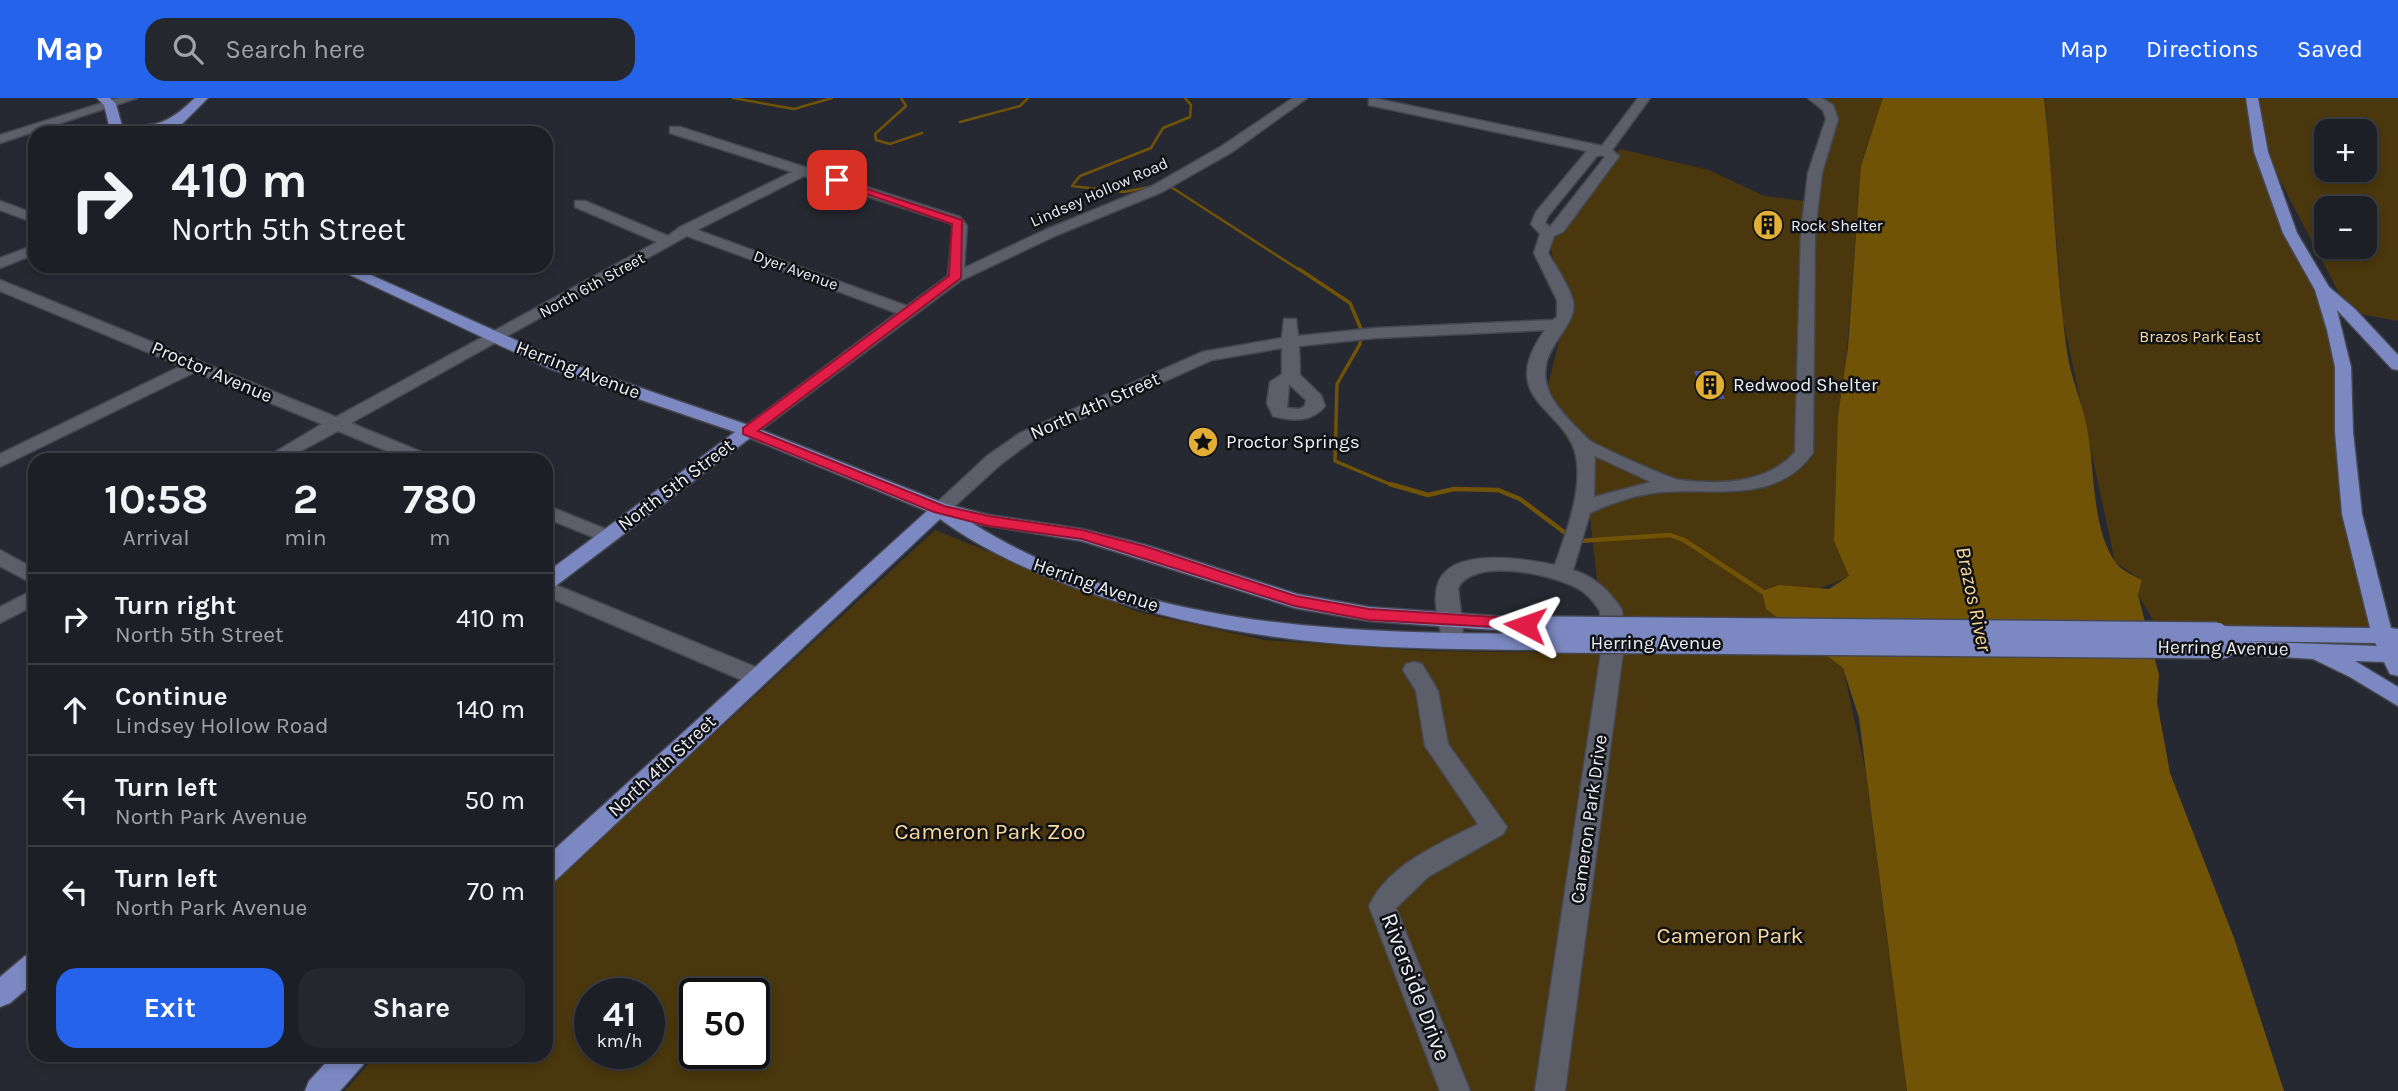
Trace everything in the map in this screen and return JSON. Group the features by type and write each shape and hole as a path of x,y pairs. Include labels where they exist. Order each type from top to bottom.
{"main road":[{"path":"173,126 201,98"},
{"path":"2252,98 2261,152 2290,233 2323,290 2343,367 2344,432 2352,514 2394,650"},
{"path":"106,101 114,126"},
{"path":"162,126 177,122"},
{"name":"Herring Avenue","path":"354,273 554,364 748,431 940,509 989,521 1082,535 1139,550 1295,601 1451,630"},
{"path":"2323,290 2349,312 2398,365"},
{"name":"North 5th Street","path":"553,578 748,431"},
{"name":"Herring Avenue","path":"940,509 974,535 1035,565 1167,610 1262,630 1318,636 1451,630 1549,634 2220,640 2394,650"},
{"name":"North 4th Street","path":"553,866 940,509"},
{"name":"Herring Avenue","path":"2220,640 2297,649 2394,650"},
{"path":"2297,649 2358,671 2398,698"},
{"path":"0,994 28,971"},
{"path":"320,1091 347,1062"}],"street":[{"path":"36,126 106,101 131,98"},
{"name":"Lindsey Hollow Road","path":"907,311 955,278 1052,232 1163,185 1227,149 1301,98"},
{"path":"1581,510 1609,497 1636,490 1676,486 1733,487 1766,482 1797,464 1804,453 1808,232 1815,173 1832,119 1829,108 1814,98"},
{"path":"1373,102 1605,151 1612,156 1558,229 1548,233 1541,253 1565,300 1565,318 1556,326 1544,348 1537,380 1544,401 1583,444 1676,486"},
{"path":"1548,233 1538,224 1541,215 1593,152 1605,151 1641,102"},
{"path":"0,139 28,129"},
{"path":"675,130 802,172 812,172 958,222 955,278"},
{"name":"North 6th Street","path":"283,453 669,242 685,230 802,172"},
{"path":"580,204 669,242"},
{"path":"0,205 28,216"},
{"name":"Dyer Avenue","path":"685,230 907,311"},
{"path":"0,263 28,252"},
{"name":"Proctor Avenue","path":"0,285 407,453"},
{"name":"North 5th Street","path":"748,431 907,311"},
{"path":"1290,322 1291,376"},
{"name":"North 4th Street","path":"940,509 994,460 1026,437 1065,417 1208,356 1289,342 1376,333 1556,326"},
{"path":"1520,327 1544,348"},
{"path":"0,461 195,365"},
{"path":"1562,573 1587,490 1583,444"},
{"path":"553,514 608,537"},
{"path":"0,557 28,574"},
{"name":"Cameron Park Drive","path":"1451,630 1447,585 1455,573 1462,570 1513,565 1562,573 1585,582 1611,610 1613,628 1550,1091"},
{"path":"553,591 757,677"},
{"path":"0,616 28,600"},
{"name":"Riverside Drive","path":"1414,670 1427,691 1437,746 1494,827 1420,866 1396,885 1382,906 1455,1091"}],"green space":[{"name":"Cameron Park","path":"1807,98 1884,98 1862,161 1836,484 1849,577 1766,609 1843,668 1865,768 1907,1091 1551,1091 1608,683 1585,469 1544,401 1565,318 1548,233 1620,149 1709,170 1764,196 1812,202 1829,108"},
{"name":"Brazos Park East","path":"2045,98 2398,98 2398,321 2349,312 2321,259 2377,259 2377,196 2314,196 2314,245 2271,163 2281,207 2323,290 2343,387 2351,501 2382,634 2157,626 2138,595 2142,580 2115,562 2063,320"},
{"name":"Cameron Park Zoo","path":"935,530 1138,612 1264,640 1426,651 1603,653 1538,1091 345,1091 370,1062 553,1062 553,883"}],"water":[{"name":"Brazos River","path":"1883,98 2044,98 2067,352 2086,424 2098,518 2108,550 2116,563 2124,571 2142,580 2138,595 2159,675 2157,702 2170,773 2234,938 2284,1091 1907,1091 1859,718 1843,668 1766,609 1762,591 1779,585 1829,589 1849,576 1834,541 1838,417 1848,347 1861,166"}],"building":[{"name":"Redwood Shelter","path":"1694,371 1713,371 1725,399 1706,399"}],"waterway":[{"path":"733,98 794,109 832,98"},
{"path":"901,98 906,106 875,134 876,140 890,144 922,133"},
{"path":"960,122 1020,106 1028,98"},
{"path":"1159,185 1124,192 1072,186 1080,176 1151,148 1163,128 1190,117 1191,105 1185,98"},
{"path":"1168,185 1301,271"},
{"path":"1299,269 1350,303 1361,329 1360,344 1337,384 1335,461 1394,486"},
{"path":"1390,484 1428,495 1454,489 1498,490 1520,499 1568,535"},
{"path":"1579,541 1670,535 1684,540 1766,594"}],"place":[{"name":"Rock Shelter","path":"1768,225"},
{"name":"Redwood Shelter","path":"1710,385"},
{"name":"Proctor Springs","path":"1203,442"}],"route":[{"path":"837,180 958,222 960,226 955,278 748,431 940,509 989,521 1082,535 1139,550 1295,601 1369,614 1525,625"}]}
